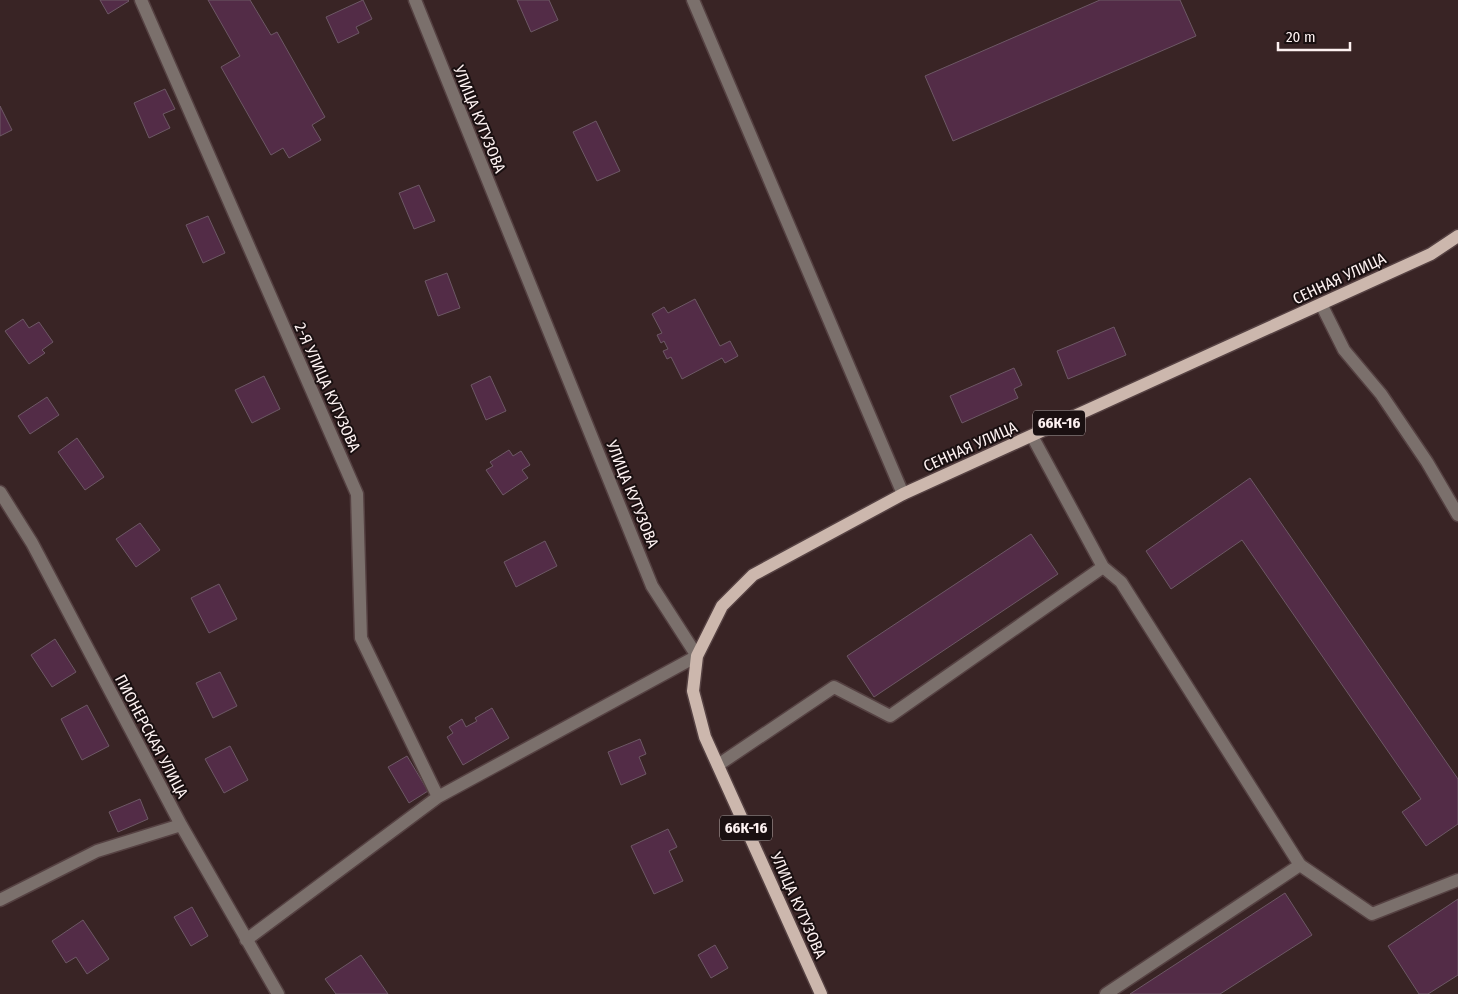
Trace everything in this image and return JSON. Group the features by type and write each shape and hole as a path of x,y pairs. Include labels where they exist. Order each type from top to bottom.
{"main road":[{"name":"СЕННАЯ УЛИЦА","path":"697,656 722,606 753,575 903,494 1432,254 1458,236"},
{"name":"УЛИЦА КУТУЗОВА","path":"697,656 694,691 705,737 821,994"}],"street":[{"name":"2-Я УЛИЦА КУТУЗОВА","path":"142,0 357,494 361,638 438,797"},
{"name":"УЛИЦА КУТУЗОВА","path":"414,0 652,586 697,656"},
{"path":"693,0 903,494"},
{"path":"1321,304 1344,350 1381,394 1427,462 1458,515"},
{"path":"1032,436 1103,567 1121,582 1300,865 1372,914 1458,880"},
{"name":"ПИОНЕРСКАЯ УЛИЦА","path":"0,492 32,543 181,826 278,994"},
{"path":"718,765 834,687 890,716 1103,567"},
{"path":"246,940 438,797 697,656"},
{"path":"0,900 97,851 181,826"},
{"path":"1106,994 1300,865"}],"building":[{"path":"100,0 128,0 129,1 108,14"},
{"path":"208,0 250,0 271,35 277,32 325,117 312,125 321,140 289,158 283,148 271,155 221,67 240,56"},
{"path":"363,0 372,19 356,27 359,33 338,43 326,17"},
{"path":"517,0 549,0 558,20 531,32"},
{"path":"1100,0 1180,0 1196,36 953,141 925,76"},
{"path":"165,89 175,109 163,114 170,128 149,138 134,103"},
{"path":"0,106 12,130 0,136"},
{"path":"596,121 620,171 597,181 573,132"},
{"path":"419,185 435,221 414,229 399,193"},
{"path":"208,216 225,253 203,263 186,225"},
{"path":"447,273 460,308 438,316 425,281"},
{"path":"695,299 720,346 730,341 738,356 725,363 722,358 682,379 671,357 667,359 663,351 668,349 664,341 661,343 657,335 662,333 652,314 664,307 668,313"},
{"path":"23,319 29,328 39,322 53,342 42,350 45,353 29,364 5,331"},
{"path":"1114,327 1126,355 1068,379 1057,351"},
{"path":"1014,368 1022,385 1014,389 1018,398 962,423 950,396"},
{"path":"264,376 280,409 252,423 235,390"},
{"path":"490,376 506,411 486,420 471,385"},
{"path":"47,397 59,415 30,434 18,416"},
{"path":"77,438 104,477 85,490 58,452"},
{"path":"509,450 513,456 521,451 530,465 522,470 528,478 503,495 486,470 493,466 490,462"},
{"path":"1250,478 1458,779 1458,824 1426,846 1402,812 1421,799 1242,540 1171,589 1146,551"},
{"path":"140,523 160,550 136,567 116,539"},
{"path":"1031,534 1058,574 874,697 847,656"},
{"path":"545,541 557,566 516,587 504,562"},
{"path":"219,584 237,619 209,633 191,598"},
{"path":"55,639 76,672 52,687 31,655"},
{"path":"220,672 237,706 213,718 196,683"},
{"path":"87,705 109,746 82,760 61,719"},
{"path":"492,708 509,738 463,765 447,737 453,733 449,727 462,719 466,727 477,721 475,718"},
{"path":"640,739 646,754 639,757 646,774 621,785 608,752"},
{"path":"230,746 248,780 224,793 205,759"},
{"path":"407,756 428,791 409,803 388,767"},
{"path":"140,799 148,819 118,832 109,812"},
{"path":"668,829 677,847 669,851 683,881 654,894 631,846"},
{"path":"1285,893 1312,935 1220,994 1130,994"},
{"path":"1458,899 1458,975 1428,994 1419,994 1388,946"},
{"path":"192,907 208,936 191,946 174,917"},
{"path":"83,920 109,959 87,974 76,957 66,963 52,941"},
{"path":"715,945 728,968 711,978 698,955"},
{"path":"361,955 388,994 336,994 325,979"}]}
